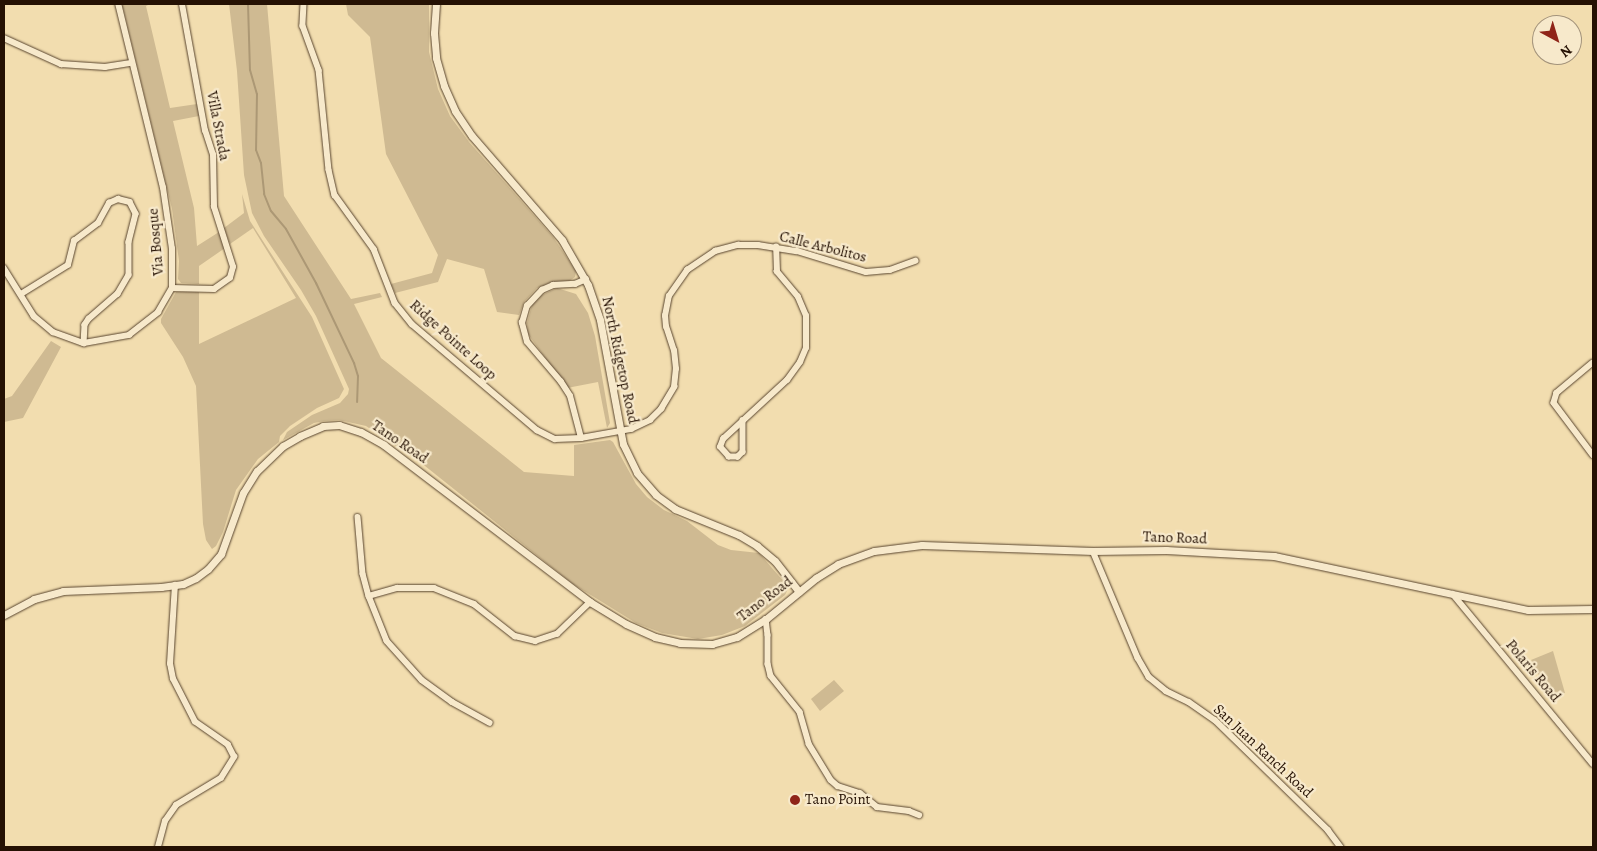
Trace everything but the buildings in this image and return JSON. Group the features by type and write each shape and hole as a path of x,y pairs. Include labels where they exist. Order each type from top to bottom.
{"street":[{"name":"Via Bosque","path":"4,268 34,316 53,332 84,343 129,335 158,312 172,288 172,249 163,188 118,4"},
{"name":"Villa Strada","path":"172,288 214,289 230,278 233,267 214,207 213,155 207,140 182,4"},
{"name":"Ridge Pointe Loop","path":"304,4 302,26 319,70 329,170 335,194 374,249 394,303 412,324 537,430 555,439 581,438 621,431"},
{"name":"North Ridgetop Road","path":"436,4 434,33 436,58 444,86 455,111 472,136 562,240 586,278 602,325 621,431 627,454 634,469 656,495 681,512 750,541 770,556 799,592"},
{"path":"4,38 61,64 105,67 131,63"},
{"path":"21,294 68,265 74,241 98,223 109,203 118,199 130,202 136,214 129,242 129,275 118,294 85,324 84,343"},
{"name":"Calle Arbolitos","path":"621,431 637,427 656,415 666,402 674,386 676,361 665,316 669,296 680,278 704,257 726,248 748,244 797,251 866,272 890,270 915,261"},
{"path":"743,420 743,452 738,457 730,457 721,450 721,442 743,420 792,374 806,348 806,316 798,297 777,272 776,248"},
{"path":"581,438 570,396 528,342 522,324 527,306 542,290 553,285 576,284 586,278"},
{"path":"1593,363 1557,393 1554,403 1593,455"},
{"name":"Tano Road","path":"4,615 34,599 63,591 176,585 196,578 218,559 228,540 243,493 250,479 263,464 284,446 308,432 323,426 339,425 361,432 390,449 590,602 626,624 655,637 688,644 724,641 737,637 766,619 838,564 864,553 900,546 1010,547 1093,551 1166,550 1274,556 1528,610 1593,610"},
{"path":"358,517 363,574 369,596 387,641 422,680 452,702 490,723"},
{"name":"San Juan Ranch Road","path":"1093,551 1138,658 1149,677 1166,691 1189,702 1215,720 1328,830 1342,847"},
{"path":"158,847 165,821 176,805 222,778 234,757 228,745 195,722 172,679 170,664 176,585"},
{"path":"369,596 397,588 434,588 474,604 515,636 535,641 557,634 590,602"},
{"name":"Polaris Road","path":"1453,594 1593,764"},
{"path":"766,619 768,664 771,676 800,712 809,744 830,780 838,786 860,793 877,807 919,815"}],"shaded area":[{"path":"122,4 150,4 146,6 170,108 197,104 199,116 173,121 194,208 197,246 219,232 225,248 199,266 199,284 181,283 178,279 179,261 172,209"},
{"path":"229,4 267,4 284,196 351,299 380,293 382,297 354,304 381,358 524,472 574,476 574,445 610,440 613,442 636,484 647,497 664,510 687,521 718,545 731,550 759,553 785,583 788,589 785,595 745,626 722,635 698,639 662,633 636,623 573,584 420,462 366,426 339,420 324,421 314,423 283,440 287,432 312,415 340,403 348,394 349,389 316,316 301,290 264,236 252,213 244,175 237,71"},
{"path":"346,4 429,4 429,52 438,89 450,116 469,142 553,237 576,271 575,277 568,282 552,282 537,288 524,302 519,315 497,312 484,269 447,259 438,282 395,293 391,284 432,273 438,255 386,154 370,37 348,15"},
{"path":"242,194 250,221 312,317 344,389 339,398 317,408 290,426 280,436 279,442 258,459 236,490 223,532 216,546 212,549 206,540 203,524 196,386 183,357 161,323 161,319 176,292 199,292 199,344 296,298 253,228 230,244 224,228 244,213"},
{"path":"557,288 576,294 588,313 595,336 610,423 607,428 598,382 567,388 528,334 527,323 532,305 542,295"},
{"path":"51,341 61,347 23,418 4,422 4,399 12,396"},
{"path":"1553,651 1565,693 1550,698 1531,660"},
{"path":"834,680 844,691 820,711 811,699"}],"waterway":[{"path":"248,4 250,70 257,94 256,150 261,163 264,194 271,211 286,229 316,283 354,363 358,376 357,402"}],"place":[{"name":"Tano Point","path":"795,800"}]}
